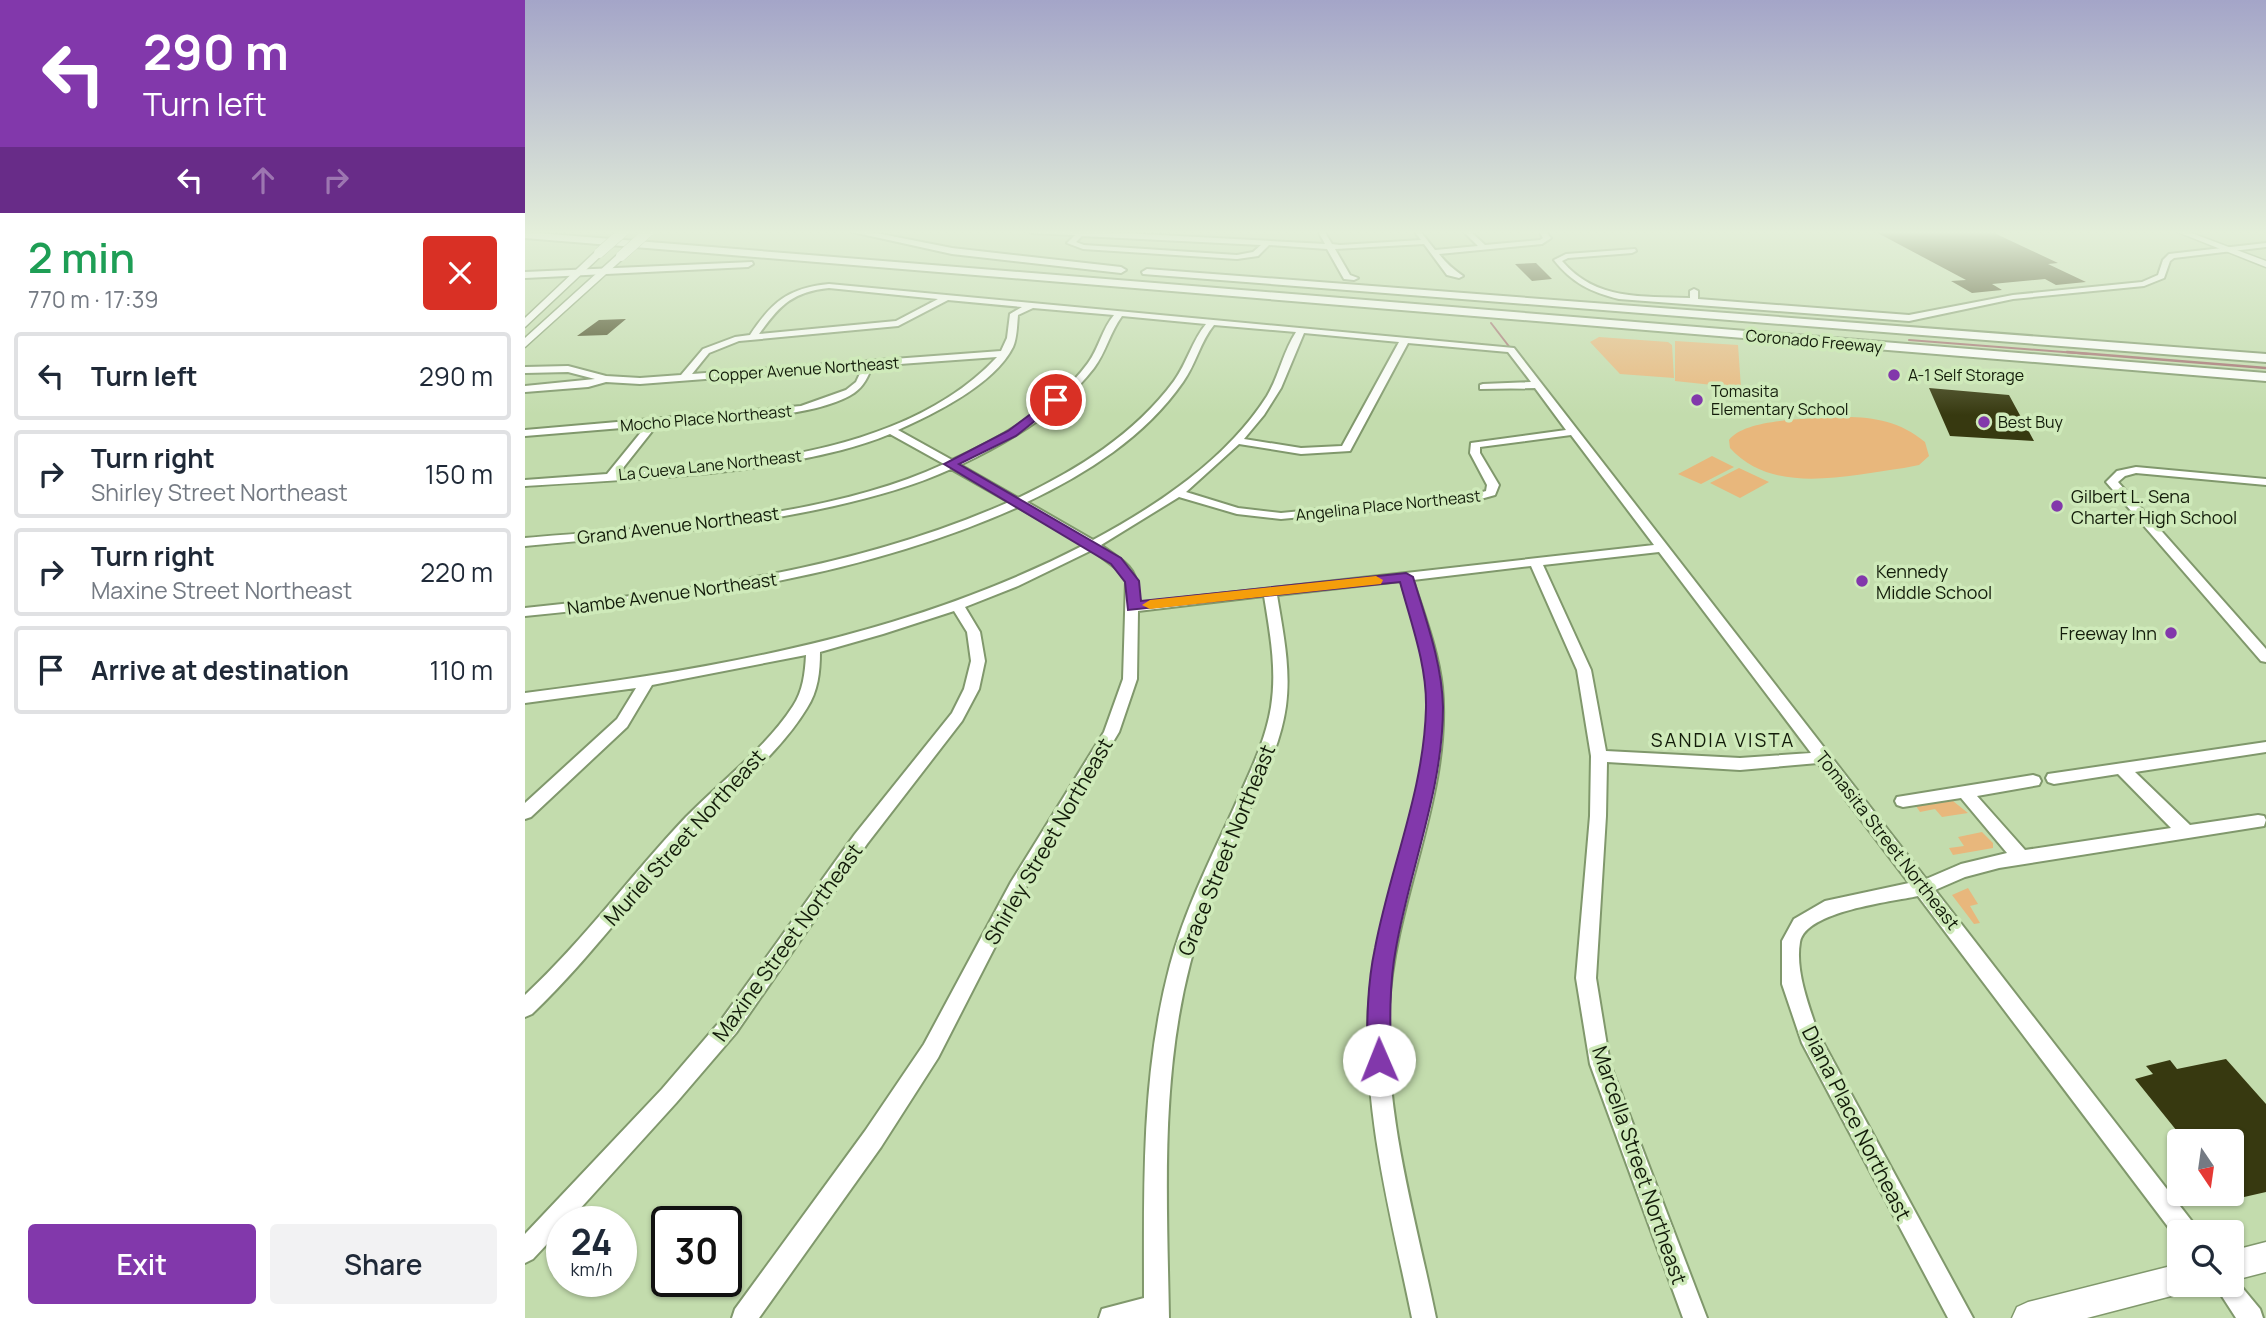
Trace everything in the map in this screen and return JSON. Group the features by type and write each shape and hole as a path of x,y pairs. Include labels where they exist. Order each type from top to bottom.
{"highway":[{"name":"Coronado Freeway","path":"1226,293 2266,379"},
{"name":"Coronado Freeway","path":"1406,293 2266,356"}],"main road":[{"path":"525,324 558,293"},
{"path":"525,344 581,293"},
{"path":"2244,1263 2266,1257"},
{"path":"2028,1318 2167,1282"}],"street":[{"path":"754,335 790,293"},
{"path":"892,293 1033,305 1118,316 1405,340 1346,449 1301,451 1237,441"},
{"path":"1600,293 1918,317 2013,297 2058,293"},
{"path":"1694,293 1694,301"},
{"path":"684,377 706,351 754,335 877,326 906,320 945,298"},
{"path":"1003,354 1011,340 1014,314 1033,305"},
{"path":"950,464 999,441 1052,404 1086,372 1101,351 1109,324 1118,316"},
{"path":"906,320 921,324"},
{"path":"1017,503 1089,463 1138,426 1187,368 1202,334 1211,323"},
{"path":"525,698 646,684 813,650 957,606 1048,568 1093,545 1178,493 1209,469 1237,441 1281,380 1290,348 1301,331"},
{"name":"Tomasita Street Northeast","path":"1405,340 1511,350 1925,887 2177,1220"},
{"name":"Copper Avenue Northeast","path":"525,370 568,369 605,379 625,381 1003,354"},
{"name":"La Cueva Lane Northeast","path":"525,483 786,458 828,450 891,430 953,398 1003,354"},
{"name":"Mocho Place Northeast","path":"525,433 769,413 816,405 855,388 869,364"},
{"name":"Copper Avenue Northeast","path":"525,389 588,384 605,379"},
{"path":"1483,387 1490,389 1537,385"},
{"path":"612,475 653,423"},
{"name":"Shirley Street Northeast","path":"744,1318 850,1172 931,1051 1017,887 1111,732 1130,679 1134,607 1132,581 1128,574 1093,545 891,430"},
{"name":"Angelina Place Northeast","path":"1178,493 1237,511 1281,516 1477,497 1491,493 1493,485 1475,453 1475,445 1572,432"},
{"name":"Grand Avenue Northeast","path":"525,542 724,523 804,510 910,480 950,464"},
{"path":"2266,482 2136,470 2121,473 2112,482 2113,487 2266,658"},
{"name":"Nambe Avenue Northeast","path":"525,612 703,593 812,572 933,537 1017,503"},
{"path":"1134,607 1663,548"},
{"name":"Marcella Street Northeast","path":"1535,562 1584,670 1599,756 1598,816 1588,912 1586,978 1592,1023 1601,1064 1616,1110 1695,1318"},
{"path":"1406,577 1431,668 1434,708 1428,776 1385,948 1379,1006 1379,1060 1386,1119 1424,1318"},
{"name":"Grace Street Northeast","path":"1157,1313 1157,1129 1166,1032 1179,966 1192,925 1263,761 1275,726 1281,667 1270,592"},
{"name":"Maxine Street Northeast","path":"525,1251 669,1096 729,1026 861,839 957,717 970,693 979,655 973,629 957,606"},
{"name":"Muriel Street Northeast","path":"525,1009 588,945 691,823 789,723 809,692 813,650"},
{"path":"525,813 622,723 646,684"},
{"path":"2054,778 2266,747"},
{"path":"1599,756 1726,766 1790,763 1824,757"},
{"path":"2123,770 2185,831"},
{"path":"1903,801 2033,781"},
{"path":"1965,792 2021,858"},
{"name":"Diana Place Northeast","path":"1961,1318 1814,1047 1791,984 1791,942 1800,924 1825,909 1925,887 1970,869 2021,858 2258,821"},
{"path":"2236,1297 2251,1318"},
{"path":"1111,1318 1157,1313"}],"shaded area":[{"path":"1599,337 1668,342 1672,345 1674,378 1620,374 1590,342"},
{"path":"1675,341 1738,345 1741,388 1675,381"},
{"path":"1867,418 1897,425 1925,442 1929,456 1919,465 1904,468 1812,479 1767,472 1748,463 1730,448 1729,440 1750,427 1783,421"},
{"path":"1712,456 1734,467 1701,484 1678,474"},
{"path":"1739,468 1769,482 1740,498 1710,483"},
{"path":"1953,801 1968,813 1942,817 1935,809 1920,812 1916,806"},
{"path":"1982,832 1993,843 1993,848 1953,855 1949,848 1964,846 1958,837"},
{"path":"1968,888 1978,904 1970,906 1980,923 1974,924 1952,895"}],"building":[{"path":"626,319 607,335 577,336 599,320"},
{"name":"Best Buy","path":"1929,388 2009,395 2034,441 1950,436"},
{"path":"2226,1059 2266,1104 2266,1192 2244,1197 2244,1129 2175,1129 2135,1079 2153,1074 2146,1066 2170,1060 2177,1069"}],"waterway":[{"path":"1491,323 1511,349"},
{"path":"1909,340 2089,354"},
{"path":"2067,352 2266,368"}],"slow traffic":[{"path":"1150,605 1376,580"}],"place":[{"name":"A-1 Self Storage","path":"1894,375"},
{"name":"Tomasita Elementary School","path":"1697,400"},
{"name":"Best Buy","path":"1984,422"},
{"name":"Gilbert L. Sena Charter High School","path":"2057,506"},
{"name":"Kennedy Middle School","path":"1862,581"},
{"name":"Freeway Inn","path":"2171,633"}],"district":[{"name":"SANDIA VISTA","path":"1723,740"}],"route":[{"path":"1056,400 1025,426 950,464 1093,545 1116,561 1132,581 1134,607 1406,577 1424,636 1435,691 1428,776 1385,948 1379,1006 1379,1060"}]}
